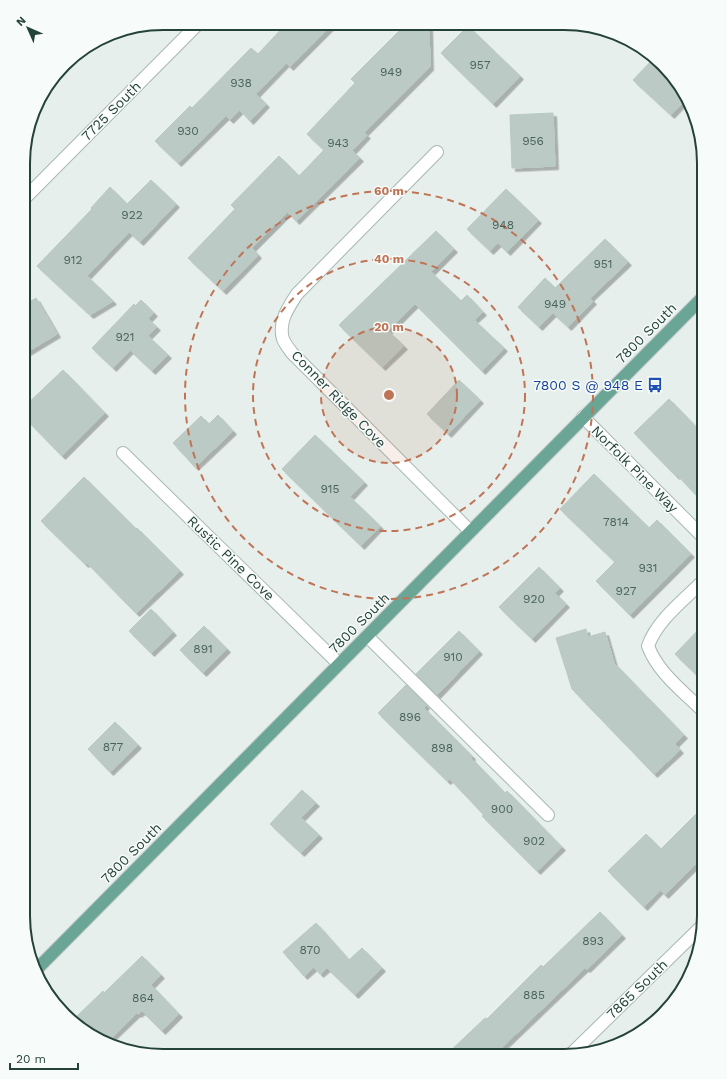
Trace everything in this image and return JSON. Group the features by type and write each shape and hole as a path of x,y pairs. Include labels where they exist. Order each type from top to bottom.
{"main road":[{"name":"7800 South","path":"40,966 697,303"}],"street":[{"name":"7725 South","path":"30,193 191,30"},
{"name":"Conner Ridge Cove","path":"437,152 297,294 287,308 282,322 283,339 292,353 470,531"},
{"name":"Norfolk Pine Way","path":"583,417 697,531"},
{"name":"Rustic Pine Cove","path":"123,453 339,664"},
{"path":"697,587 660,624 652,635 648,646 652,658 660,668 697,705"},
{"path":"366,636 548,815"},
{"name":"7865 South","path":"577,1048 696,932"}],"building":[{"path":"280,30 327,30 290,67 286,63 256,94 266,104 250,121 240,110 230,120 226,116 178,163 155,141 190,106 192,108 251,48 258,54"},
{"path":"400,30 429,30 430,67 364,133 367,135 352,151 360,158 296,221 288,212 252,248 258,255 223,291 188,258 235,209 231,205 279,156 299,176 324,150 307,134 355,83 351,79"},
{"path":"464,30 472,30 520,76 493,104 441,53"},
{"path":"650,62 669,82 682,103 671,115 633,80"},
{"path":"553,113 555,166 512,168 510,115"},
{"path":"151,180 176,204 140,242 129,232 87,276 113,301 90,315 37,266 92,209 91,208 110,187 127,204"},
{"path":"506,189 538,220 507,252 498,243 490,251 467,229"},
{"path":"436,231 454,249 431,272 461,301 467,295 483,312 474,320 504,348 482,371 415,304 388,331 404,346 382,367 339,325"},
{"path":"605,239 628,262 590,298 593,301 568,327 553,313 539,327 518,307 545,278 555,288"},
{"path":"36,298 57,334 30,350 30,302"},
{"path":"141,300 154,313 148,319 157,327 148,336 168,355 152,371 130,350 113,368 92,348 134,304 135,306"},
{"path":"63,370 105,413 62,456 30,423 30,401"},
{"path":"459,380 480,400 448,434 427,414"},
{"path":"669,399 697,428 697,496 677,475 676,476 634,433"},
{"path":"218,415 233,431 195,467 173,443 201,416 209,424"},
{"path":"315,435 364,482 350,497 380,526 361,546 282,469"},
{"path":"594,474 649,528 657,520 691,554 630,615 596,581 615,562 560,509"},
{"path":"84,477 180,571 136,613 87,563 85,564 41,521"},
{"path":"539,567 560,588 555,593 566,604 532,639 499,607"},
{"path":"151,609 173,632 151,653 129,631"},
{"path":"204,626 227,649 203,673 180,650"},
{"path":"586,629 588,637 605,632 614,663 684,735 675,744 680,750 654,774 572,689 556,638"},
{"path":"459,631 479,651 437,695 416,674"},
{"path":"697,631 697,675 675,654"},
{"path":"406,685 426,705 424,708 472,756 471,758 505,793 507,791 562,847 537,871 482,816 484,815 450,779 447,781 378,713"},
{"path":"115,722 138,745 110,772 88,749"},
{"path":"302,790 316,803 301,818 319,835 301,853 270,824"},
{"path":"697,813 697,863 665,895 660,890 644,907 608,871 646,834 661,849"},
{"path":"600,912 622,935 587,969 585,968 500,1049 452,1049 485,1018 487,1019 541,965 543,967"},
{"path":"316,923 349,960 362,948 382,968 355,995 327,968 320,974 314,967 304,976 283,952"},
{"path":"142,956 161,975 151,985 179,1014 162,1031 142,1011 138,1014 137,1013 111,1038 97,1031 77,1016 103,991 104,993"}],"place":[{"name":"7800 S @ 948 E","path":"655,385"}]}
